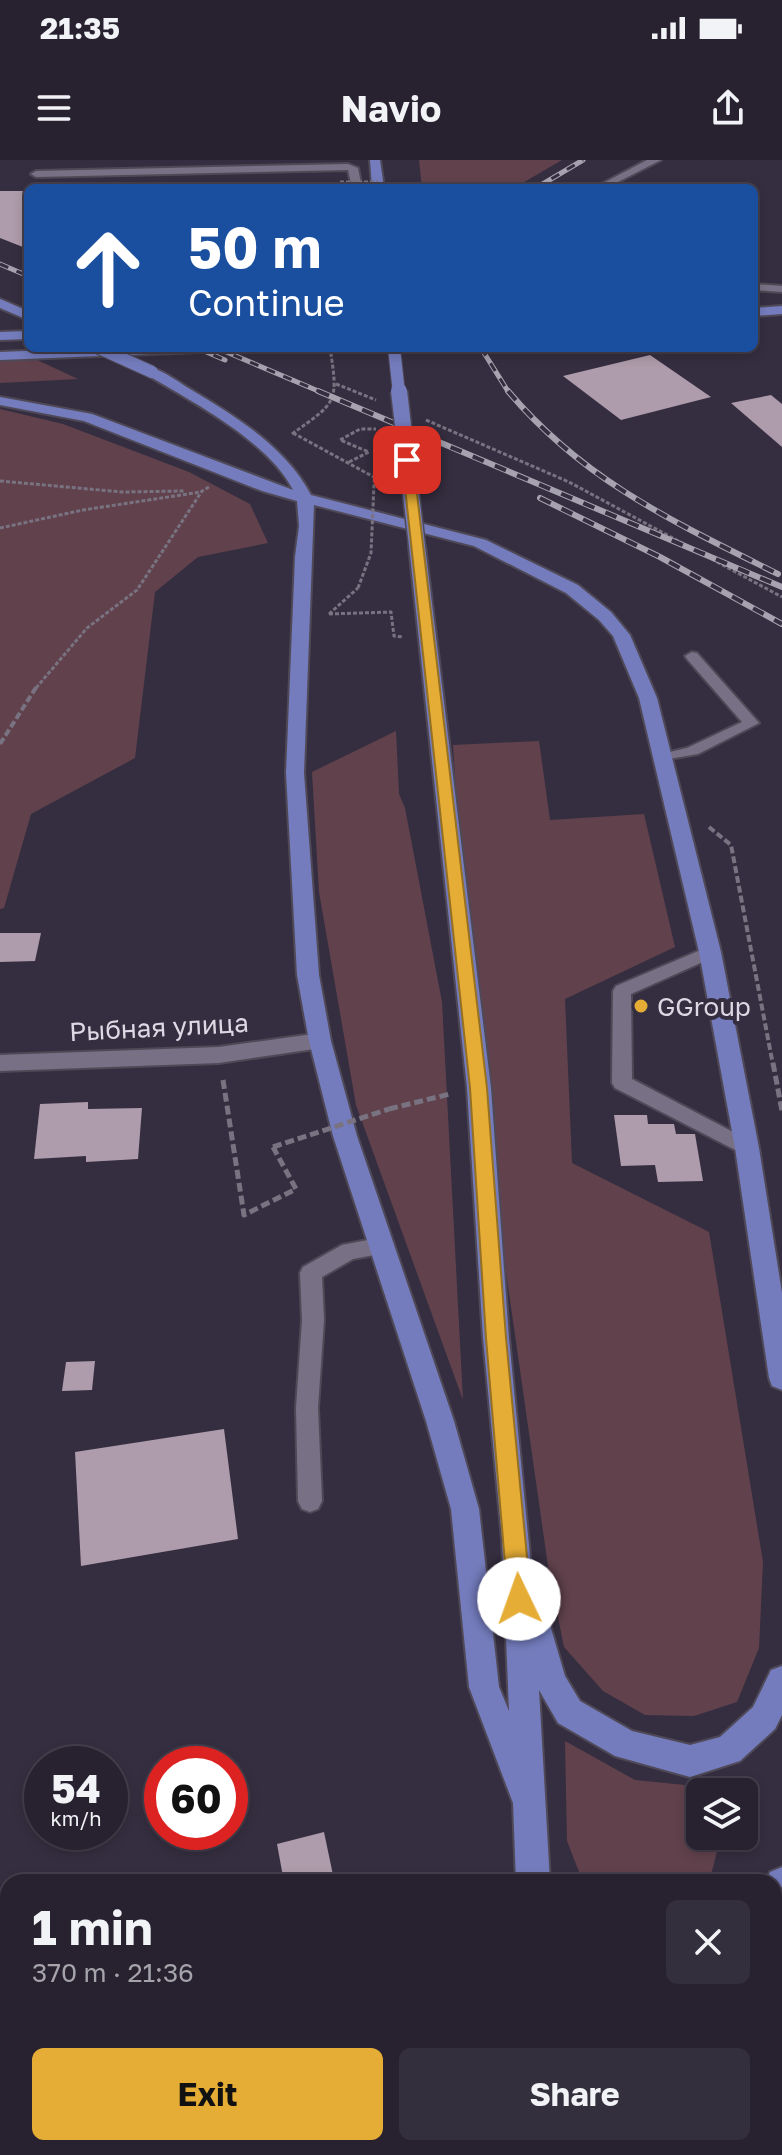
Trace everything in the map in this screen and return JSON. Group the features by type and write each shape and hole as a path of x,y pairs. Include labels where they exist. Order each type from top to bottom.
{"main road":[{"path":"375,160 378,184"},
{"path":"0,303 24,314"},
{"path":"758,312 782,310"},
{"path":"0,336 24,335"},
{"path":"0,356 100,352"},
{"path":"108,352 152,372 244,431 290,474 305,497 307,534 303,557 295,773 306,947 320,1041 345,1136 383,1246 465,1509 484,1687 531,1808"},
{"path":"394,352 479,1088 496,1338 516,1539 533,1874"},
{"path":"0,401 87,417 171,448 241,479 480,543 572,589 605,616 621,635 648,698 710,952 775,1289 782,1378"},
{"path":"516,1539 537,1638 551,1682 569,1712 594,1729 626,1745 690,1761 729,1750 764,1718 782,1681"}],"street":[{"name":"Рыбная улица","path":"0,1063 219,1055 320,1041"}],"lane":[{"path":"606,184 656,160"},
{"path":"36,174 353,168 356,184"},
{"path":"758,287 782,289"},
{"path":"663,758 692,751 751,723 692,656"},
{"path":"710,952 622,991 622,1083 747,1148"},
{"path":"310,1501 307,1408 313,1320 311,1273 349,1251 383,1246"}],"path":[{"path":"340,182 365,184"},
{"path":"315,418 331,405 336,384 331,352"},
{"path":"336,384 378,401"},
{"path":"420,418 569,482 782,597"},
{"path":"348,462 369,452 340,440 360,429 376,429 371,553 358,588 329,614 391,612 394,636"},
{"path":"293,433 386,483"},
{"path":"0,481 122,492 202,491"},
{"path":"0,528 83,510 202,491"},
{"path":"0,744 29,696 87,628 137,590 202,491"},
{"path":"703,822 731,845 782,1111"},
{"path":"219,1055 244,1215 296,1189 273,1147 389,1109 479,1088"}],"shaded area":[{"path":"419,160 562,160 521,184 422,184"},
{"path":"35,359 78,379 0,383 0,360"},
{"path":"0,409 63,424 189,472 250,504 268,543 198,557 155,592 135,758 31,814 4,908 0,909"},
{"path":"396,731 399,794 405,808 442,1002 463,1400 356,1105 319,892 312,772"},
{"path":"539,741 550,820 644,814 675,947 565,999 572,1163 709,1232 763,1562 759,1648 737,1702 694,1716 645,1715 603,1691 564,1647 549,1573 472,1034 453,745"},
{"path":"565,1741 635,1780 686,1785 686,1850 717,1850 710,1874 580,1874 567,1841"}],"building":[{"path":"0,191 24,191 24,247 0,238"},
{"path":"650,355 711,397 621,420 563,376"},
{"path":"771,395 782,404 782,447 731,403"},
{"path":"0,933 41,933 35,961 0,962"},
{"path":"88,1102 88,1109 142,1108 138,1159 86,1162 86,1156 34,1159 40,1104"},
{"path":"614,1115 647,1115 648,1124 674,1124 676,1134 695,1134 703,1181 658,1182 655,1165 621,1166"},
{"path":"95,1361 92,1390 62,1391 66,1362"},
{"path":"224,1429 238,1539 81,1566 75,1452"},
{"path":"324,1832 333,1874 283,1874 277,1844"}],"railway":[{"path":"543,184 583,160"},
{"path":"0,264 24,274"},
{"path":"206,352 225,360"},
{"path":"226,352 323,393"},
{"path":"483,352 509,393"},
{"path":"318,391 782,587"},
{"path":"508,391 537,423 599,475 667,517 778,574"},
{"path":"540,498 660,557 782,624"}],"place":[{"name":"GGroup","path":"641,1006"}],"route":[{"path":"407,460 479,1088 496,1338 519,1599"}]}
